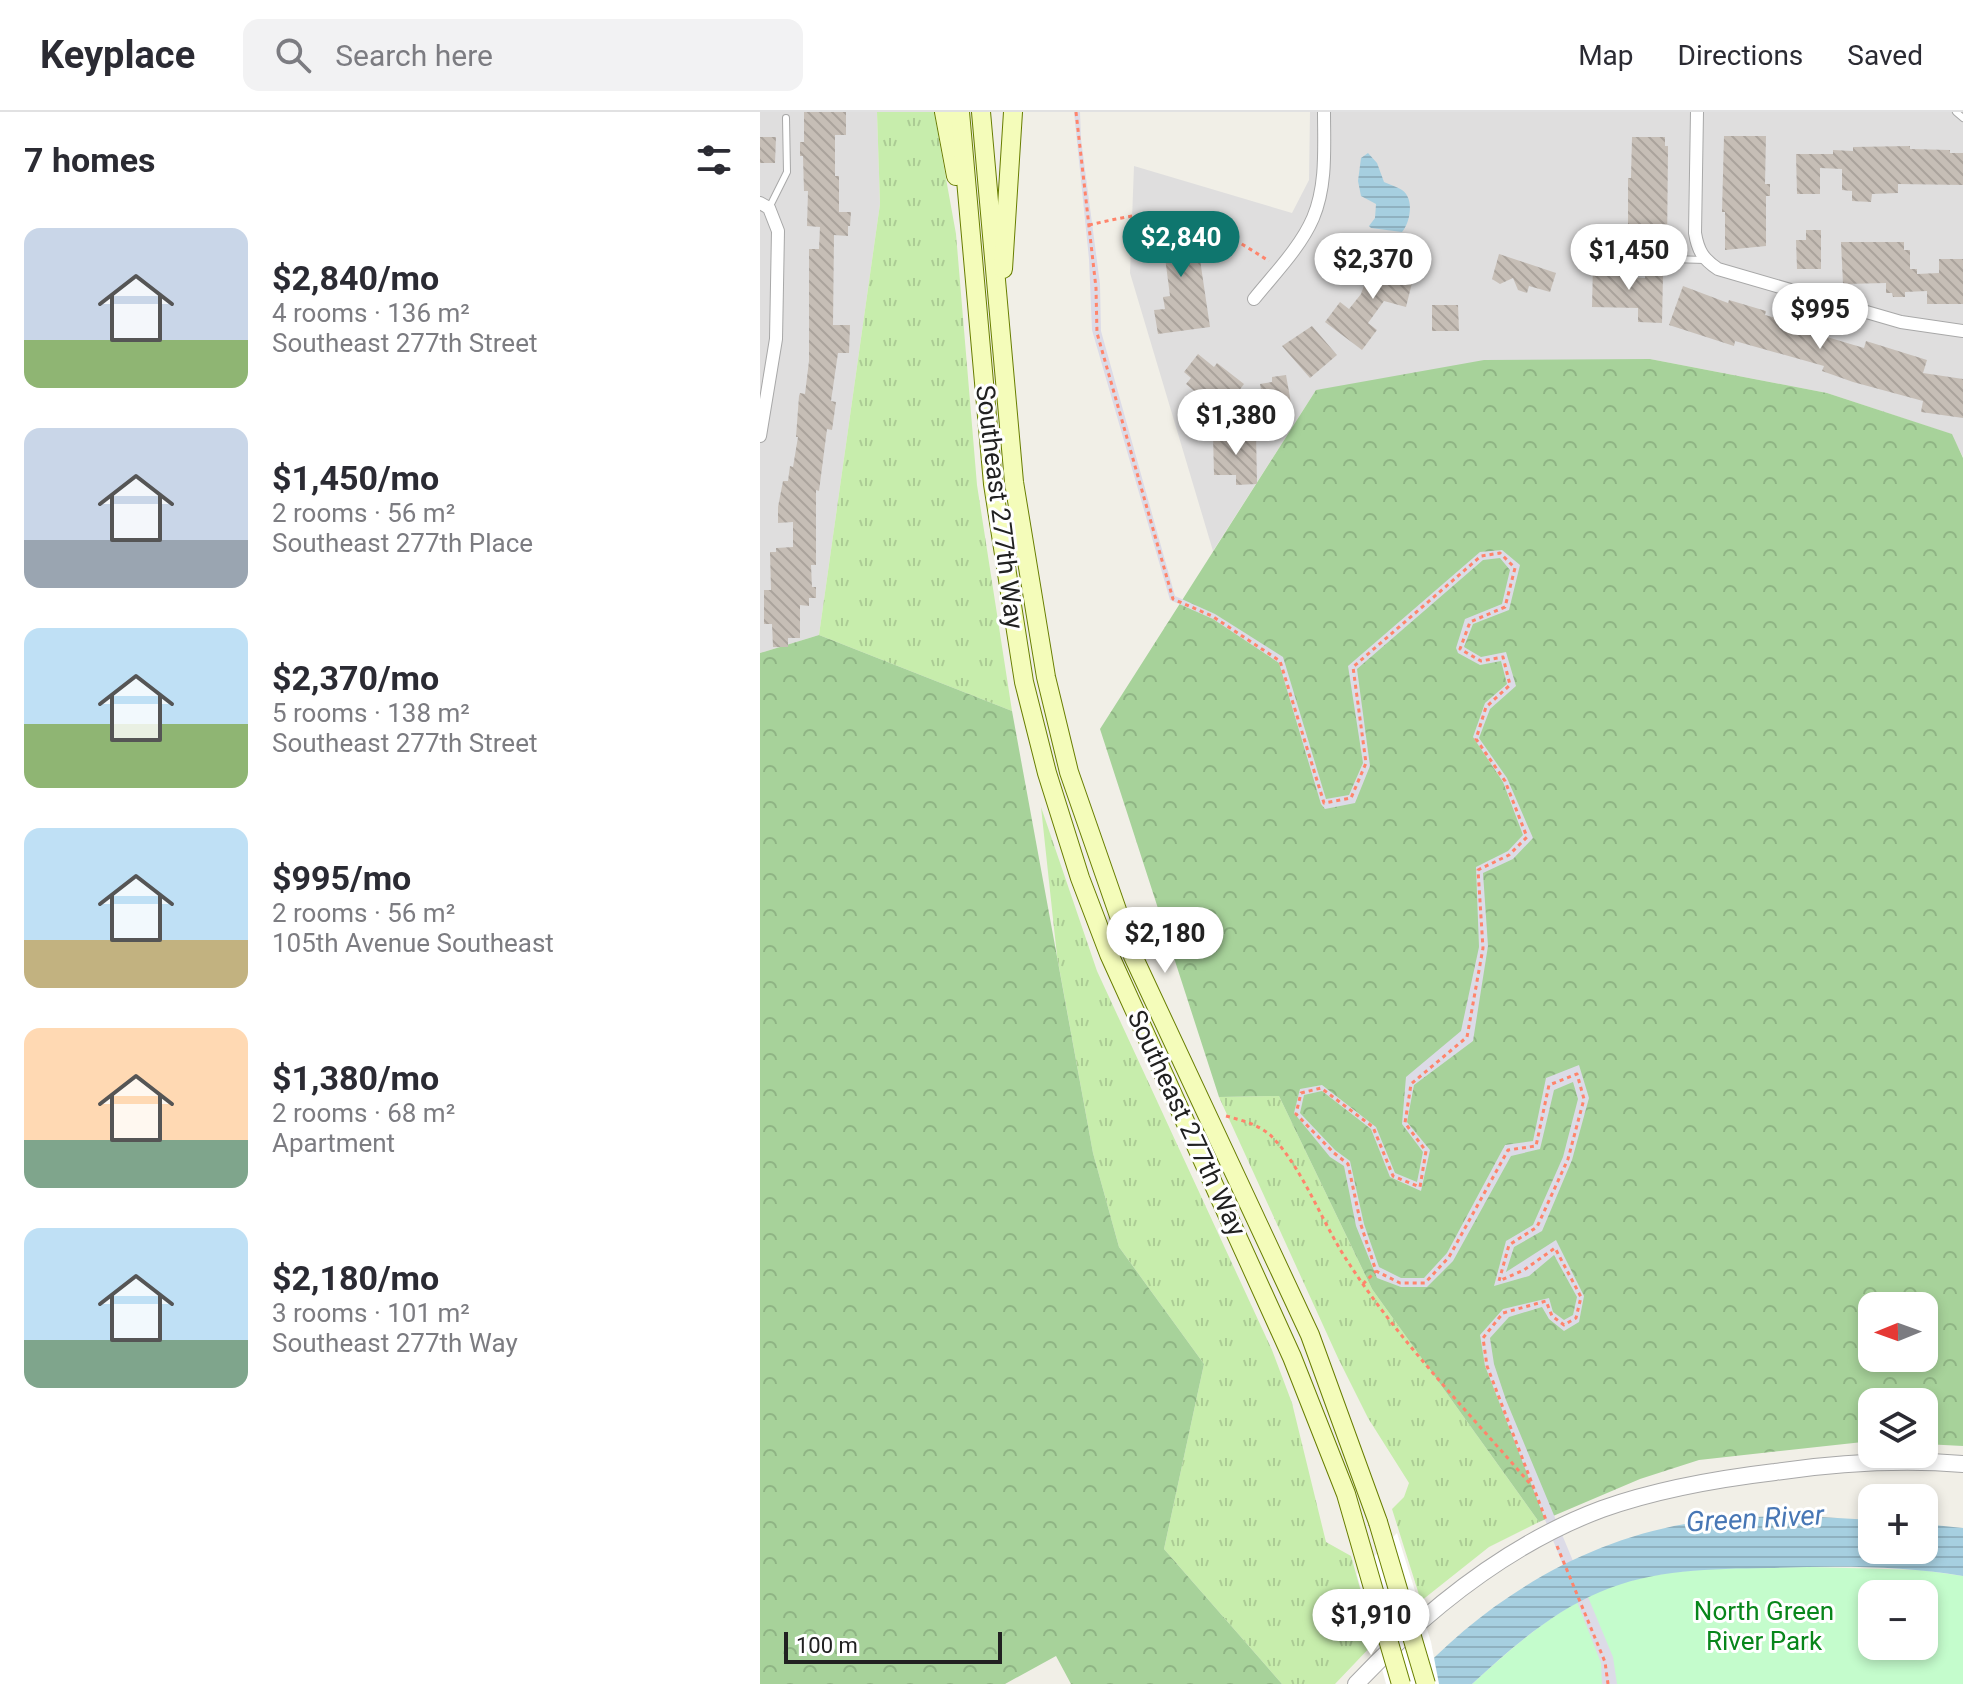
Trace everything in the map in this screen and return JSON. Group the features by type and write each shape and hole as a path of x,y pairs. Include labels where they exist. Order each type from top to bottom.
{"main road":[{"path":"944,112 976,284"},
{"path":"960,112 976,284"},
{"path":"981,112 1003,352"},
{"path":"1003,352 1003,267 1013,112"},
{"name":"Southeast 277th Way","path":"976,284 985,408 1005,568 1024,682 1047,773 1080,878 1109,954 1292,1357 1358,1530 1401,1684"},
{"name":"Southeast 277th Way","path":"1003,352 1014,482 1026,562 1046,677 1069,772 1133,956 1310,1335 1341,1412 1378,1522 1426,1684"}],"street":[{"path":"1254,299 1298,244 1313,218 1324,158 1324,112"},
{"path":"1697,112 1695,233 1705,260 1718,269 1901,322 1963,331"},
{"path":"760,436 776,339 778,231 765,206"},
{"path":"1356,1684 1394,1644 1473,1579 1551,1533 1600,1510 1711,1481 1787,1470 1868,1463 1963,1464"}],"lane":[{"path":"1956,112 1963,118"},
{"path":"765,206 787,172 786,118"},
{"path":"1601,257 1705,260"}],"path":[{"path":"1076,112 1096,288 1097,333 1173,599 1212,616 1280,661 1324,803 1351,798 1366,763 1353,667 1481,556 1500,553 1515,568 1505,607 1470,622 1460,649 1481,661 1503,657 1510,685 1486,707 1476,739 1505,781 1527,837 1509,855 1478,870 1483,948 1467,1037 1411,1084 1405,1123 1426,1151 1420,1187 1393,1176 1373,1127 1321,1088 1301,1093 1296,1114 1348,1164 1361,1225 1376,1271 1400,1283 1425,1283 1449,1257 1508,1150 1536,1146 1549,1085 1577,1074 1584,1099 1568,1159 1537,1227 1509,1245 1499,1281 1524,1270 1555,1248 1581,1297 1576,1318 1564,1325 1552,1316 1546,1301 1503,1313 1483,1338 1487,1366 1605,1662 1608,1684"},
{"path":"1089,225 1126,217 1163,214 1197,222 1225,234 1279,267"},
{"path":"1205,1110 1251,1123 1273,1137 1381,1309 1535,1489"},
{"path":"1363,1284 1376,1271"}],"shaded area":[{"path":"760,112 877,112 880,204 819,635 760,653"},
{"path":"1074,112 1080,112 1100,284 1101,331 1175,596 1215,614 1283,657 1326,799 1349,795 1363,763 1348,666 1480,552 1502,550 1520,565 1509,610 1473,624 1464,647 1481,657 1506,652 1516,686 1490,709 1479,738 1507,778 1533,838 1513,859 1483,873 1488,946 1473,1041 1414,1085 1407,1122 1430,1150 1421,1191 1390,1177 1371,1129 1322,1091 1304,1095 1300,1113 1335,1150 1350,1161 1364,1224 1379,1267 1401,1278 1424,1278 1447,1253 1505,1145 1533,1141 1546,1078 1579,1065 1589,1098 1572,1160 1542,1231 1514,1247 1506,1272 1556,1240 1584,1296 1579,1322 1564,1331 1549,1319 1542,1307 1509,1317 1490,1338 1494,1364 1506,1400 1613,1657 1617,1684 1602,1684 1601,1663 1485,1366 1480,1335 1503,1309 1549,1298 1553,1312 1564,1320 1573,1315 1577,1297 1554,1255 1529,1276 1494,1286 1506,1241 1533,1225 1563,1157 1578,1099 1573,1082 1554,1090 1540,1149 1511,1156 1453,1261 1427,1287 1401,1287 1377,1278 1356,1226 1344,1166 1330,1157 1294,1113 1300,1089 1322,1085 1376,1127 1395,1173 1417,1182 1423,1152 1402,1124 1406,1077 1461,1031 1479,947 1476,867 1508,851 1523,835 1503,782 1473,737 1485,703 1507,684 1501,661 1480,665 1458,653 1456,648 1465,619 1502,604 1510,570 1500,558 1483,560 1357,669 1370,766 1355,803 1325,809 1279,663 1213,619 1170,600 1092,330 1089,259"},
{"path":"1310,112 1963,112 1963,457 1951,434 1827,393 1650,359 1316,390 1213,551 1130,273 1134,166 1292,213 1309,180"}],"green space":[{"path":"877,112 934,112 956,234 977,485 1012,711 819,635 880,204"},
{"path":"1650,359 1827,393 1952,434 1963,458 1963,1446 1938,1445 1938,1388 1858,1388 1858,1443 1699,1460 1640,1479 1539,1522 1372,1289 1279,1096 1219,1097 1100,729 1316,390 1484,360"},
{"path":"819,635 1012,711 1093,1153 1119,1247 1204,1364 1164,1549 1282,1684 1071,1684 1056,1656 1005,1684 760,1684 760,653"},
{"path":"1041,807 1097,971 1272,1350 1292,1403 1326,1542 1351,1556 1375,1642 1335,1684 1282,1684 1164,1549 1204,1364 1119,1247 1093,1153 1057,956"},
{"path":"1279,1096 1372,1289 1539,1522 1489,1547 1421,1601 1392,1509 1404,1497 1409,1483 1368,1418 1338,1358 1219,1097"},
{"name":"North Green River Park","path":"1738,1568 1921,1570 1963,1576 1963,1684 1472,1684 1559,1613 1598,1592 1666,1573"}],"water":[{"path":"1368,153 1377,163 1384,182 1402,190 1409,199 1409,217 1402,232 1369,226 1375,218 1376,204 1361,196 1358,181 1361,158"},
{"name":"Green River","path":"1754,1517 1858,1519 1858,1564 1938,1564 1938,1525 1963,1528 1963,1576 1890,1568 1841,1567 1726,1569 1641,1579 1600,1592 1565,1610 1517,1645 1472,1684 1409,1684 1439,1653 1505,1599 1580,1557 1661,1529 1704,1521"}],"pier":[{"path":"1397,1533 1431,1642 1439,1684 1386,1684 1357,1574"}],"building":[{"path":"804,112 846,112 846,135 835,135 835,176 839,176 839,212 851,212 848,236 834,235 833,325 850,325 849,353 838,353 831,401 836,402 832,430 827,429 819,491 816,490 816,565 811,565 816,598 809,598 809,606 800,605 800,638 788,638 788,647 773,647 772,624 764,624 764,590 771,590 770,552 776,552 776,548 793,547 793,522 778,523 778,507 783,481 788,481 790,466 793,467 798,437 799,396 800,393 805,394 809,361 809,249 819,249 820,227 807,226 808,191 804,191 803,156 800,156 800,142 804,142"},
{"path":"1724,136 1766,136 1765,184 1770,184 1770,196 1766,196 1766,246 1725,250 1725,212 1722,212"},
{"path":"760,137 776,137 775,163 760,163"},
{"path":"1632,137 1665,137 1665,146 1668,146 1667,249 1649,249 1649,242 1628,241 1628,178 1631,178"},
{"path":"1910,146 1910,149 1963,153 1963,185 1898,184 1898,193 1872,194 1871,202 1852,201 1852,191 1842,190 1842,169 1820,168 1820,194 1797,194 1796,154 1833,154 1833,150 1853,151 1853,147"},
{"path":"1194,219 1210,327 1158,334 1154,310 1165,309 1163,297 1170,296 1165,257 1154,258 1151,236 1162,235 1160,224"},
{"path":"1806,230 1821,230 1821,269 1797,269 1796,240 1806,240"},
{"path":"1841,242 1904,242 1904,250 1910,250 1910,269 1917,269 1917,274 1939,273 1939,259 1963,259 1963,304 1927,304 1927,291 1905,292 1905,297 1893,297 1892,293 1886,293 1886,283 1843,284"},
{"path":"1499,254 1556,273 1550,292 1529,286 1527,293 1518,290 1513,278 1500,284 1492,279"},
{"path":"1375,255 1397,261 1395,266 1415,271 1406,307 1384,301 1368,323 1377,330 1362,350 1325,322 1340,302 1349,309 1361,294"},
{"path":"1593,265 1621,265 1621,277 1645,278 1646,272 1663,275 1662,323 1638,322 1638,308 1592,307"},
{"path":"1683,286 1728,303 1729,300 1766,311 1765,315 1784,320 1783,324 1864,348 1866,341 1927,360 1923,373 1963,379 1963,418 1921,412 1923,401 1853,382 1822,371 1824,366 1735,341 1734,346 1669,325"},
{"path":"1432,305 1458,305 1459,331 1432,331"},
{"path":"1312,326 1337,355 1310,378 1282,346"},
{"path":"1198,354 1214,367 1217,363 1244,384 1224,411 1215,404 1208,413 1194,402 1199,395 1186,384 1191,378 1184,372"},
{"path":"1286,375 1294,420 1267,425 1260,384 1272,382 1272,377"},
{"path":"1256,433 1257,484 1236,485 1236,475 1214,475 1213,434"}]}
